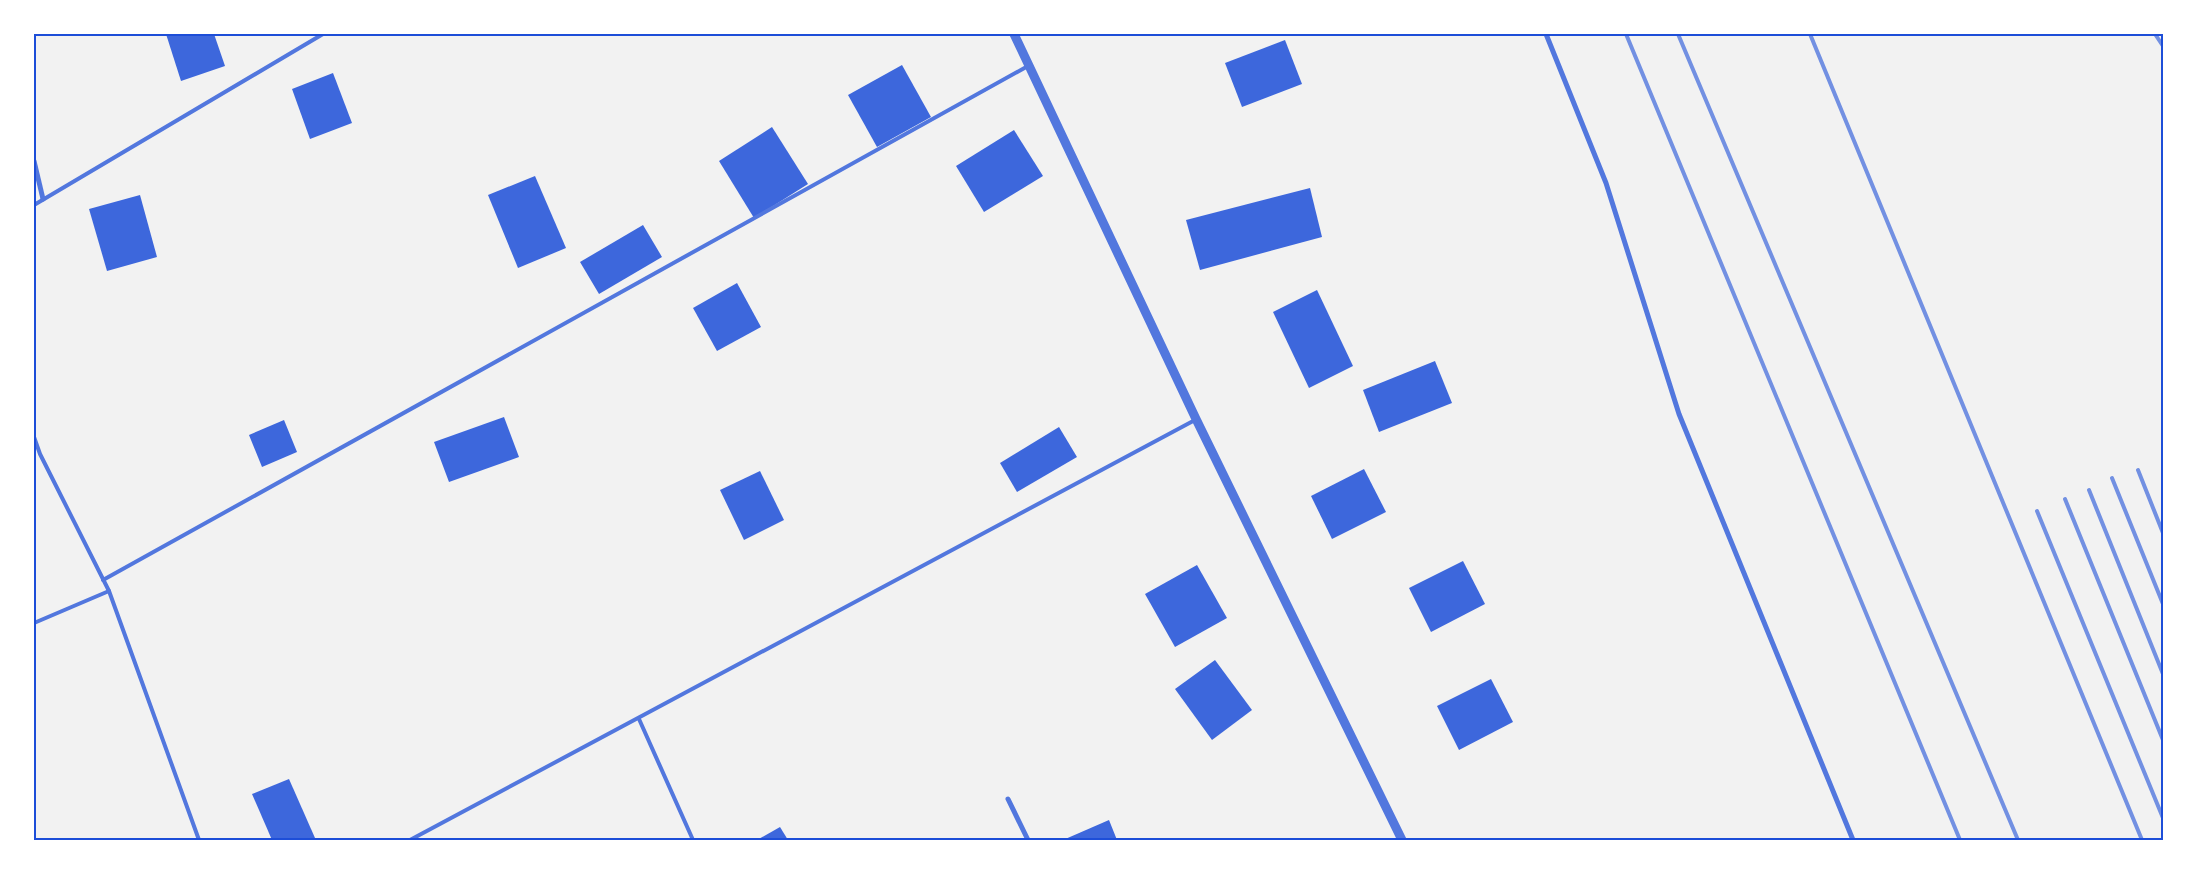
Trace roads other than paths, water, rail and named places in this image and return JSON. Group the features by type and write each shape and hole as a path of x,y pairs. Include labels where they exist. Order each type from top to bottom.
{"street":[{"path":"1014,34 1196,419 1402,840"},
{"path":"1546,34 1606,183 1679,414 1853,840"},
{"path":"34,161 43,199"},
{"path":"1008,799 1028,840"}],"lane":[{"path":"34,205 323,34"},
{"path":"104,580 1029,65"},
{"path":"410,840 420,838 1196,419"},
{"path":"34,437 40,454 109,591 199,840"},
{"path":"34,623 109,591"},
{"path":"639,719 693,840"}],"railway":[{"path":"1626,34 1960,840"},
{"path":"1678,34 2018,840"},
{"path":"1810,34 2142,840"},
{"path":"2155,34 2163,46"},
{"path":"2138,470 2163,533"},
{"path":"2112,478 2163,604"},
{"path":"2089,490 2163,674"},
{"path":"2065,499 2163,740"},
{"path":"2037,511 2163,818"}]}
